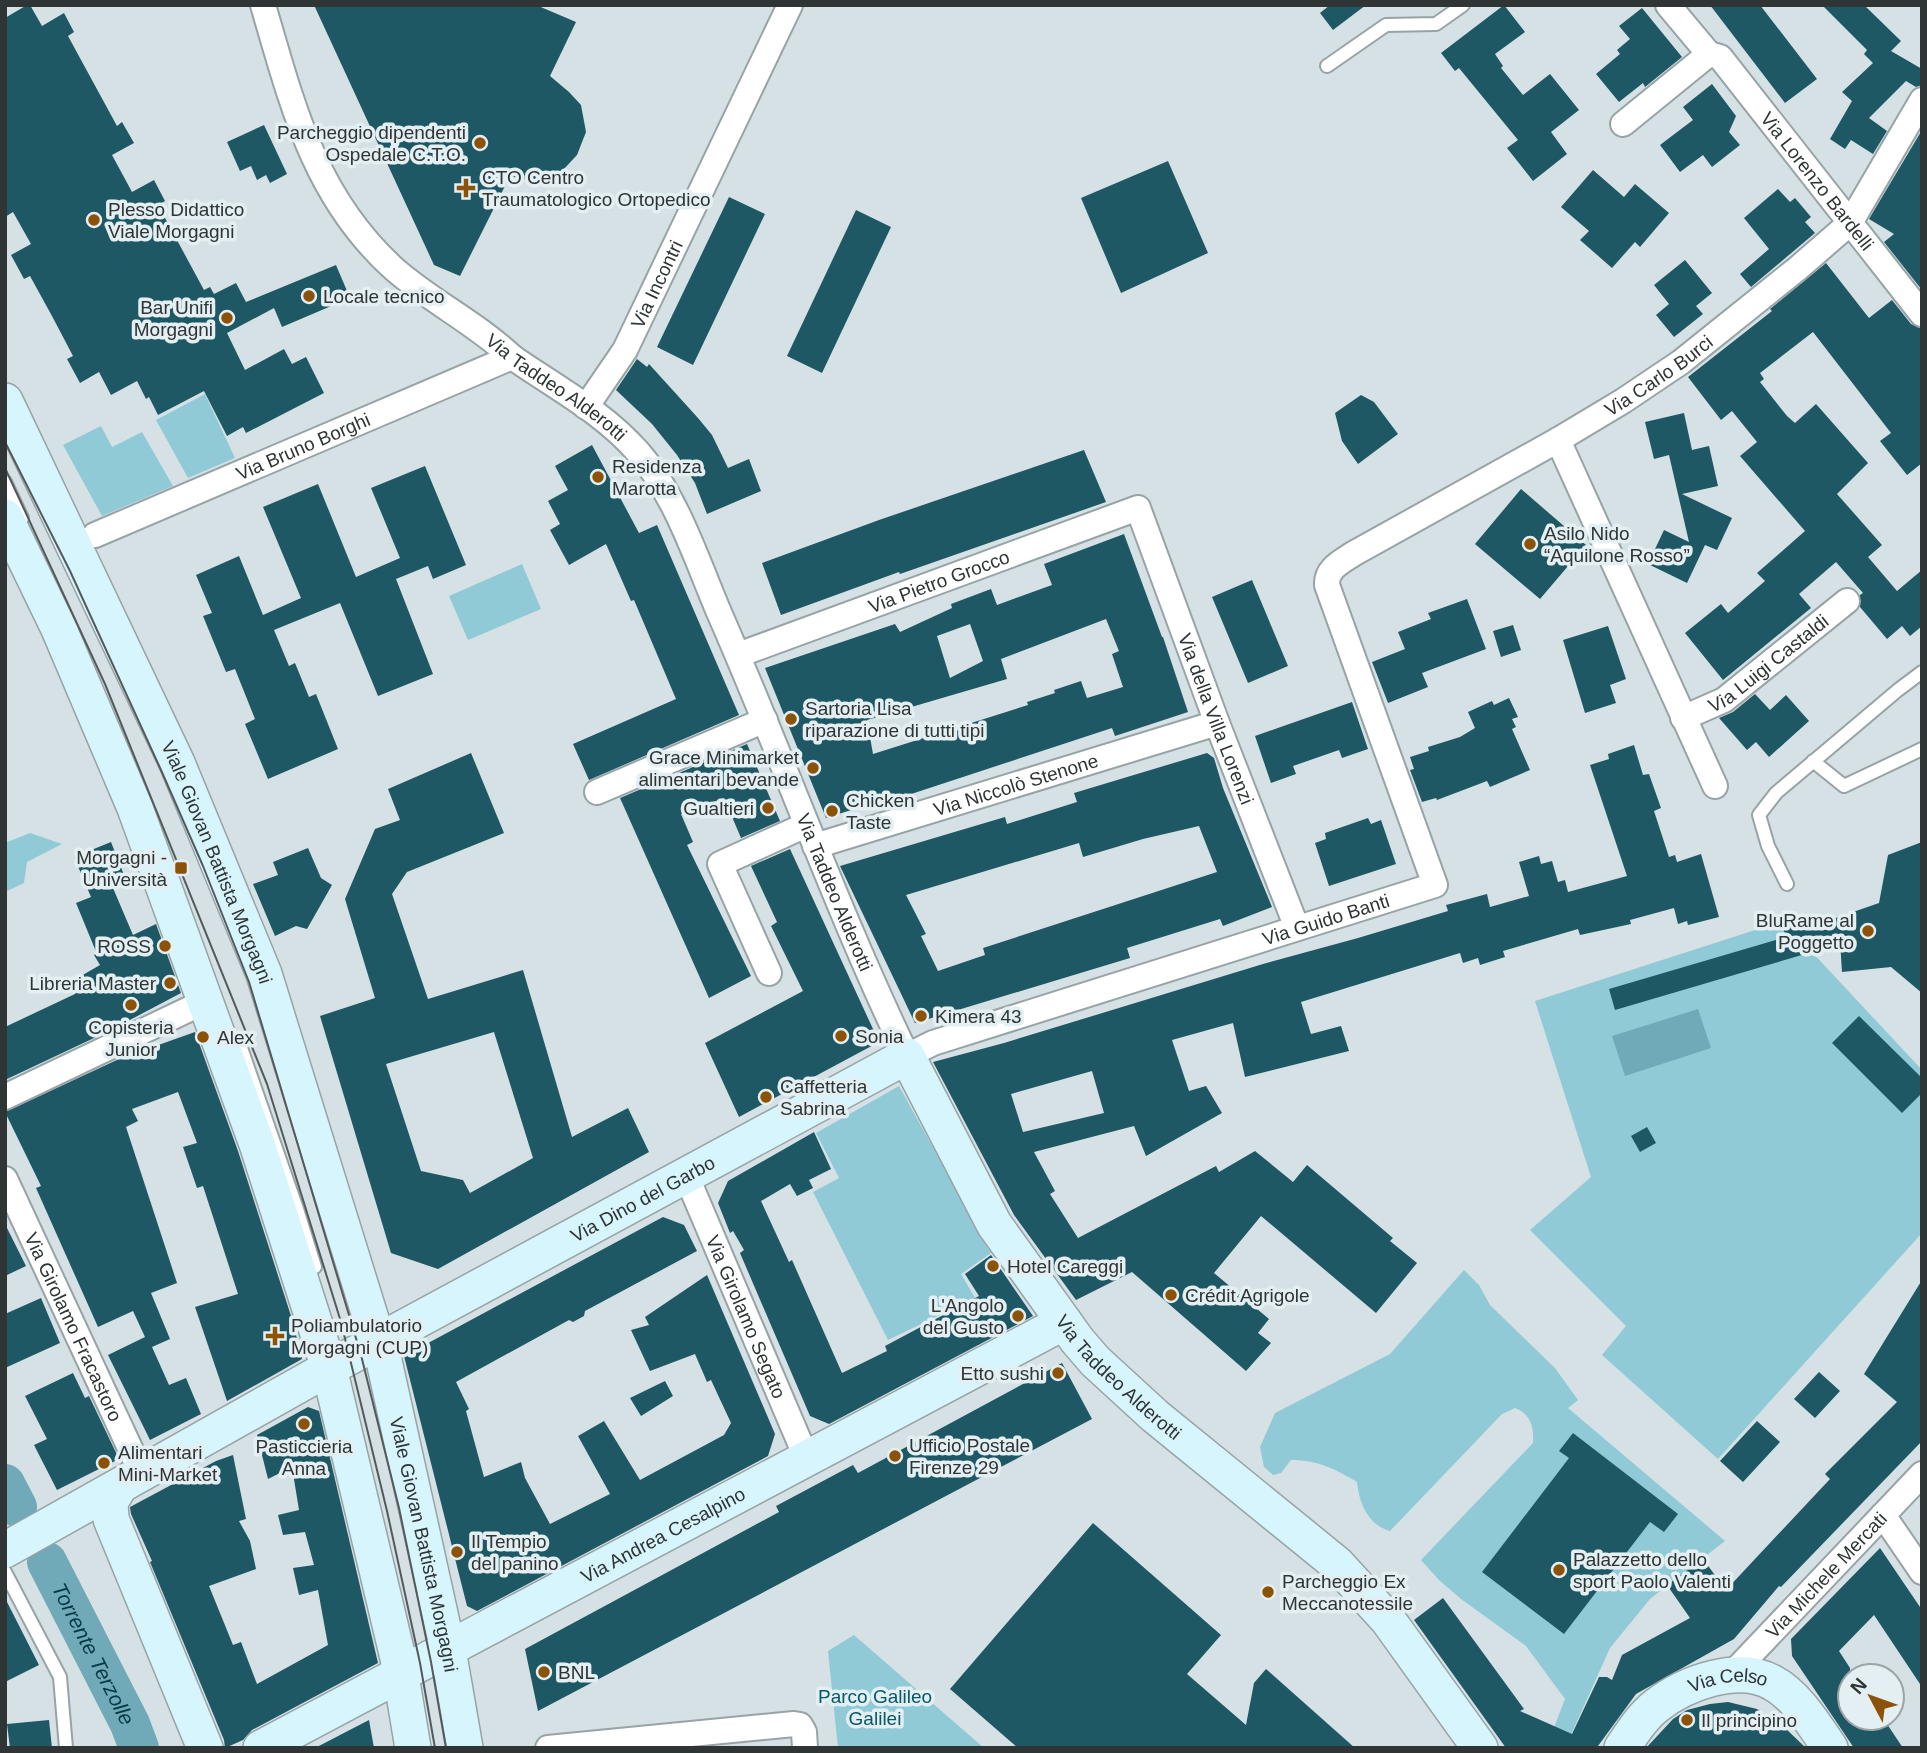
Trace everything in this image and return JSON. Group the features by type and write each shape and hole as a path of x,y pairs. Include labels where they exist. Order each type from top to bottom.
{"street":[{"name":"Via Taddeo Alderotti","path":"263,5 301,131 328,188 351,222 394,268 512,357 616,430 639,452 656,476 676,513 738,655 810,836 907,1056 994,1224 1095,1361 1155,1416 1344,1572 1388,1619 1480,1748"},
{"name":"Via Incontri","path":"586,407 625,350 790,5"},
{"name":"Via Lorenzo Bardelli","path":"1668,5 1709,54 1720,57 1922,314"},
{"path":"1623,124 1709,54"},
{"name":"Via Carlo Burci","path":"1327,578 1336,566 1353,554 1558,440 1681,362 1807,261 1850,223 1922,100"},
{"name":"Via Bruno Borghi","path":"95,536 512,357"},
{"name":"Viale Giovan Battista Morgagni","path":"5,401 177,763 260,965 379,1342 448,1650 465,1748"},
{"name":"Via Luigi Castaldi","path":"1558,440 1715,786"},
{"name":"Via Pietro Grocco","path":"738,655 1138,508"},
{"name":"Via della Villa Lorenzi","path":"1138,508 1217,723 1297,928"},
{"name":"Viale Giovan Battista Morgagni","path":"16,523 130,796 338,1362 406,1671 413,1748"},
{"name":"Via Guido Banti","path":"907,1056 933,1043 1435,885 1329,591 1327,578"},
{"name":"Via Luigi Castaldi","path":"1683,718 1724,700 1847,601"},
{"path":"597,792 765,720"},
{"name":"Via Niccolò Stenone","path":"769,973 720,864 810,836 1217,723"},
{"path":"5,1097 206,1001"},
{"name":"Via Dino del Garbo","path":"379,1342 907,1056"},
{"name":"Via Girolamo Segato","path":"686,1175 806,1457"},
{"name":"Via Girolamo Fracastoro","path":"5,1179 131,1480"},
{"name":"Via Andrea Cesalpino","path":"261,1748 1064,1322"},
{"path":"5,1550 338,1362 379,1342"},
{"name":"Via Michele Mercati","path":"1731,1675 1922,1475"},
{"path":"113,1524 110,1502 131,1480"},
{"path":"67,1516 85,1509 99,1511 105,1513 113,1524 205,1748"},
{"path":"1883,1515 1922,1572"},
{"name":"Via Celso","path":"1622,1748 1643,1718 1667,1698 1690,1687 1731,1675 1764,1678 1781,1688 1804,1712 1830,1748"},
{"path":"556,1747 803,1736"}],"lane":[{"path":"1327,66 1386,25 1436,24 1463,5"},
{"name":"Viale Giovan Battista Morgagni","path":"5,482 16,523"},
{"path":"56,592 74,630"},
{"path":"1787,884 1768,846 1759,815 1776,793 1922,672"},
{"path":"1813,761 1844,786 1922,749"},
{"path":"137,779 166,853"},
{"path":"232,1027 257,1091 317,1274"},
{"name":"Viale Giovan Battista Morgagni","path":"374,1500 406,1671 425,1748"},
{"path":"5,1572 60,1677 66,1748"}],"green space":[{"path":"205,394 235,458 188,478 156,420"},
{"path":"101,426 112,447 142,432 173,486 102,516 63,445"},
{"path":"522,564 541,609 468,640 449,596"},
{"path":"30,833 62,844 27,862 24,883 5,892 5,843"},
{"path":"1783,921 1922,1070 1922,1233 1718,1459 1602,1355 1626,1326 1530,1230 1591,1177 1535,1001"},
{"path":"899,1086 991,1253 961,1274 975,1298 888,1340 813,1192 839,1178 816,1133"},
{"path":"1464,1270 1479,1285 1490,1305 1555,1368 1578,1400 1568,1408 1725,1541 1650,1599 1610,1648 1565,1748 1546,1748 1565,1699 1526,1646 1461,1599 1421,1560 1533,1443 1532,1426 1525,1414 1515,1408 1502,1414 1390,1531 1370,1518 1360,1498 1357,1482 1341,1473 1301,1460 1291,1460 1281,1473 1273,1475 1264,1467 1260,1447 1275,1413 1390,1354"},
{"name":"Parco Galileo Galilei","path":"854,1635 984,1748 838,1748 828,1651"}],"shaded area":[{"path":"1698,1009 1711,1048 1625,1076 1612,1036"}],"building":[{"name":"Plesso Didattico Viale Morgagni","path":"30,5 42,26 64,13 74,32 68,36 117,126 122,122 134,143 112,155 132,192 154,180 165,201 158,205 204,290 210,287 214,294 236,283 246,302 336,265 350,298 282,327 274,308 227,333 245,370 284,349 292,364 306,357 324,393 246,433 243,427 227,436 204,391 158,415 137,381 111,395 99,372 80,383 67,359 73,356 52,316 30,276 24,279 11,255 31,244 13,212 5,217 5,18"},
{"name":"CTO Centro Traumatologico Ortopedico","path":"314,5 536,5 576,22 550,76 581,105 586,132 577,155 563,170 533,181 510,176 460,276 434,265"},
{"path":"1330,5 1366,5 1333,30 1320,13"},
{"path":"1504,5 1525,32 1495,54 1503,66 1501,68 1523,95 1550,74 1579,110 1551,132 1567,154 1533,181 1507,148 1518,140 1459,68 1455,71 1441,53"},
{"path":"1710,5 1760,5 1817,79 1785,103"},
{"path":"1822,5 1864,5 1901,41 1891,51 1922,69 1922,85 1916,87 1906,81 1869,118 1887,131 1873,154 1851,140 1845,149 1830,139 1852,101 1842,92 1873,63 1864,54 1867,50"},
{"path":"1642,8 1682,57 1645,87 1643,83 1619,102 1596,74 1620,54 1617,50 1630,39 1619,26"},
{"path":"1712,84 1736,116 1729,132 1740,145 1712,167 1703,155 1680,172 1660,145 1693,120 1683,107"},
{"path":"264,125 287,174 270,183 266,175 257,180 251,166 240,171 227,142"},
{"path":"1922,130 1922,290 1884,242 1894,234 1869,219"},
{"path":"1168,161 1208,253 1121,293 1081,198"},
{"path":"1593,170 1624,197 1635,184 1669,213 1640,247 1635,242 1612,268 1580,240 1589,231 1561,207"},
{"path":"1778,189 1790,202 1795,198 1811,217 1805,222 1815,233 1751,287 1740,274 1769,249 1744,218"},
{"path":"729,197 765,214 693,365 657,347"},
{"path":"856,210 891,227 822,373 787,356"},
{"path":"1685,260 1712,293 1696,306 1703,314 1674,337 1656,315 1669,304 1654,285"},
{"path":"1826,263 1869,318 1892,300 1911,324 1922,329 1922,463 1907,475 1880,441 1891,433 1813,332 1760,373 1764,379 1760,382 1795,423 1816,404 1868,463 1837,494 1882,545 1868,557 1897,591 1922,570 1922,626 1910,636 1902,626 1887,639 1860,607 1860,595 1863,593 1836,562 1799,594 1811,608 1723,680 1685,633 1721,604 1728,613 1765,581 1757,573 1805,531 1740,456 1757,442 1732,411 1721,420 1688,377 1772,311 1770,309"},
{"path":"637,359 647,367 649,364 698,418 712,435 728,468 749,459 761,491 707,514 695,483 677,455 652,424 616,390"},
{"path":"1361,395 1374,402 1398,434 1358,464 1342,441 1335,413"},
{"path":"1684,413 1692,450 1709,446 1718,486 1682,494 1732,518 1717,550 1705,545 1687,583 1648,564 1664,530 1689,542 1669,455 1654,459 1645,422"},
{"path":"592,445 639,533 657,525 739,715 589,780 573,744 676,699 634,600 631,601 606,544 569,565 550,530 560,524 548,501 568,490 555,466"},
{"path":"1084,450 1106,502 781,615 762,563"},
{"path":"425,466 466,565 433,579 428,566 396,579 433,674 378,696 340,603 274,630 289,666 295,663 309,697 316,694 338,749 268,779 245,724 255,719 235,669 226,672 203,616 212,613 196,575 239,556 263,615 301,598 263,507 318,484 356,577 400,558 371,488"},
{"name":"Asilo Nido “Aquilone Rosso”","path":"1521,489 1586,545 1540,599 1475,544"},
{"path":"1124,534 1188,712 1115,736 1112,728 893,800 892,797 826,818 765,668 895,624 900,632 952,608 951,604 991,589 997,605 1052,585 1044,564","holes":["1106,619 1119,651 1112,654 1123,687 1087,698 1081,681 1027,702 1028,705 873,754 867,720 1007,679 1001,659","970,624 983,661 950,678 937,636"]},
{"path":"1252,580 1288,666 1248,683 1212,597"},
{"path":"1467,599 1486,649 1422,673 1428,687 1388,703 1372,662 1405,649 1398,632 1431,619 1428,613"},
{"path":"1513,625 1521,650 1501,657 1493,631"},
{"path":"1608,626 1626,679 1610,685 1616,703 1585,713 1563,640"},
{"path":"1755,694 1770,710 1786,695 1809,721 1769,757 1756,742 1747,750 1719,718 1733,712"},
{"path":"1509,698 1518,717 1512,719 1516,727 1512,729 1530,770 1490,787 1487,781 1437,800 1436,798 1422,802 1410,770 1414,769 1410,757 1429,751 1428,747 1460,737 1475,728 1468,712 1492,701 1494,705"},
{"path":"1352,702 1368,749 1342,758 1339,750 1293,766 1296,774 1271,783 1255,736"},
{"path":"747,744 780,821 741,838 724,798 681,814 693,842 687,845 751,976 709,998 620,798"},
{"path":"1634,745 1643,775 1649,774 1661,808 1654,811 1669,857 1675,855 1677,862 1701,854 1719,917 1688,925 1687,921 1678,924 1674,908 1630,920 1631,924 1580,935 1578,929 1503,951 1505,957 1480,965 1478,958 1463,963 1460,953 1301,1002 1311,1034 1341,1026 1349,1051 1245,1077 1233,1023 1172,1040 1189,1091 1206,1086 1222,1113 1146,1156 1134,1126 1034,1152 1055,1191 1050,1194 1078,1238 1216,1166 1219,1172 1255,1151 1293,1182 1307,1165 1393,1238 1390,1241 1417,1263 1376,1313 1261,1216 1214,1273 1269,1319 1258,1333 1271,1343 1246,1371 1132,1272 1076,1300 1014,1215 933,1062 1448,911 1446,905 1487,894 1490,907 1529,896 1519,862 1539,856 1541,864 1552,861 1558,882 1565,880 1568,892 1627,876 1590,765 1609,759 1608,754","holes":["1092,1071 1104,1113 1023,1132 1011,1094"]},
{"path":"471,753 504,833 407,872 392,894 428,999 523,970 572,1137 628,1108 649,1152 438,1269 391,1253 320,1016 375,998 345,899 375,829 400,820 388,789","holes":["494,1032 533,1158 470,1193 463,1180 421,1171 386,1064"]},
{"path":"1207,753 1214,758 1223,788 1272,907 1223,926 1220,919 1127,948 1130,958 915,1023 840,866 1005,817 1007,824 1077,802 1074,793","holes":["1199,826 1217,872 983,948 985,955 938,971 921,936 926,934 906,895 1079,843 1083,857"]},
{"path":"1368,818 1371,824 1381,820 1396,864 1329,886 1315,843 1326,839 1325,833"},
{"path":"111,842 124,875 110,881 133,935 156,924 181,993 111,1030 5,1080 5,1027 75,994 69,983 100,965 76,903 91,897 74,857"},
{"path":"1922,842 1922,993 1891,967 1842,972 1840,941 1822,949 1615,1010 1609,989 1786,937 1783,928 1817,916 1830,920 1879,903 1888,855"},
{"path":"308,848 321,878 332,885 307,929 296,926 275,936 253,884 278,875 273,862"},
{"path":"790,849 879,1042 739,1117 705,1043 803,991 771,926 777,922 751,866"},
{"path":"1859,1016 1922,1078 1922,1093 1902,1113 1832,1043"},
{"path":"195,1032 238,1151 292,1319 302,1359 227,1401 195,1307 238,1294 203,1186 197,1188 183,1147 197,1143 178,1092 132,1109 138,1121 126,1127 177,1283 151,1293 170,1339 152,1347 169,1385 186,1378 201,1414 150,1440 108,1355 145,1337 133,1311 98,1327 36,1188 41,1186 5,1112 119,1059"},
{"path":"1647,1127 1656,1143 1640,1152 1631,1136"},
{"path":"814,1132 831,1169 809,1180 813,1188 797,1196 790,1184 761,1201 789,1262 792,1260 842,1373 887,1351 885,1346 979,1296 965,1274 991,1255 1033,1316 829,1424 810,1416 740,1253 744,1250 733,1231 730,1233 718,1203 728,1181"},
{"path":"663,1217 684,1225 697,1251 585,1311 584,1316 573,1322 569,1320 456,1382 469,1409 466,1411 484,1477 521,1462 525,1478 550,1524 610,1494 578,1436 604,1421 640,1480 724,1435 731,1423 711,1380 707,1382 695,1354 650,1371 631,1330 649,1325 645,1317 707,1275 775,1434 768,1456 477,1611 467,1606 404,1356"},
{"path":"5,1224 26,1266 5,1276"},
{"path":"1922,1280 1922,1441 1781,1587 1779,1586 1734,1639 1636,1694 1598,1746 1602,1748 1506,1748 1414,1620 1443,1598 1524,1709 1520,1711 1572,1734 1599,1677 1612,1680 1622,1655 1690,1618 1667,1585 1703,1559 1726,1590 1830,1479 1825,1474 1897,1402 1864,1374"},
{"path":"41,1298 60,1343 5,1368 5,1314"},
{"path":"1062,1363 1092,1419 538,1711 525,1649 779,1512 776,1506 853,1465 858,1473"},
{"path":"1819,1372 1840,1391 1815,1418 1794,1399"},
{"path":"73,1373 85,1398 89,1396 119,1459 57,1490 34,1445 47,1439 25,1396"},
{"path":"665,1381 673,1396 641,1416 630,1398"},
{"path":"308,1407 319,1411 378,1663 252,1730 243,1740 225,1748 130,1507 216,1461 233,1455 246,1519 239,1521 250,1541 256,1569 209,1586 233,1645 241,1642 257,1684 328,1645 318,1590 299,1595 293,1568 314,1565 305,1532 283,1535 278,1515 299,1510 292,1467 268,1479 257,1435"},
{"path":"1757,1421 1780,1442 1743,1482 1720,1461"},
{"path":"1573,1433 1678,1514 1664,1532 1650,1522 1564,1634 1482,1572 1569,1458 1559,1451"},
{"path":"1093,1523 1221,1635 1187,1674 1246,1725 1254,1683 1266,1669 1355,1748 1018,1748 950,1689"},
{"path":"1880,1548 1922,1610 1922,1687 1874,1615 1839,1651 1846,1662 1836,1662 1836,1721 1792,1656 1791,1639"},
{"path":"5,1598 39,1665 5,1682"},
{"path":"1728,1702 1757,1709 1784,1727 1806,1748 1646,1748 1673,1719 1687,1710"},
{"path":"49,1720 52,1748 10,1748 7,1724"},
{"path":"369,1720 374,1748 315,1748"},
{"path":"1843,1732 1892,1732 1903,1748 1854,1748"}],"waterway":[{"name":"Torrente Terzolle","path":"5,1484 17,1507"},
{"name":"Torrente Terzolle","path":"47,1562 130,1724 139,1748"}],"tram line":[{"path":"5,442 70,571 161,770 249,982 361,1355 399,1508 446,1748"},
{"path":"5,468 105,684 267,1084 341,1322 387,1511 420,1663 435,1748"}],"place":[{"name":"Parcheggio dipendenti Ospedale C.T.O.","path":"480,143"},
{"name":"CTO Centro Traumatologico Ortopedico","path":"466,188"},
{"name":"Plesso Didattico Viale Morgagni","path":"94,220"},
{"name":"Locale tecnico","path":"309,296"},
{"name":"Bar Unifi Morgagni","path":"227,318"},
{"name":"Residenza Marotta","path":"598,477"},
{"name":"Asilo Nido “Aquilone Rosso”","path":"1530,544"},
{"name":"Sartoria Lisa riparazione di tutti tipi","path":"791,719"},
{"name":"Grace Minimarket alimentari bevande","path":"813,768"},
{"name":"Gualtieri","path":"768,808"},
{"name":"Chicken Taste","path":"832,811"},
{"name":"Morgagni - Università","path":"181,868"},
{"name":"BluRame al Poggetto","path":"1868,931"},
{"name":"ROSS","path":"165,946"},
{"name":"Libreria Master","path":"170,983"},
{"name":"Copisteria Junior","path":"131,1005"},
{"name":"Kimera 43","path":"921,1016"},
{"name":"Sonia","path":"841,1036"},
{"name":"Alex","path":"203,1037"},
{"name":"Caffetteria Sabrina","path":"766,1097"},
{"name":"Hotel Careggi","path":"993,1266"},
{"name":"Crédit Agrigole","path":"1171,1295"},
{"name":"L'Angolo del Gusto","path":"1018,1316"},
{"name":"Poliambulatorio Morgagni (CUP)","path":"275,1336"},
{"name":"Etto sushi","path":"1058,1373"},
{"name":"Pasticcieria Anna","path":"304,1424"},
{"name":"Ufficio Postale Firenze 29","path":"895,1456"},
{"name":"Alimentari Mini-Market","path":"104,1463"},
{"name":"Il Tempio del panino","path":"457,1552"},
{"name":"Palazzetto dello sport Paolo Valenti","path":"1559,1570"},
{"name":"Parcheggio Ex Meccanotessile","path":"1268,1592"},
{"name":"BNL","path":"544,1672"},
{"name":"Il principino","path":"1687,1720"}]}
